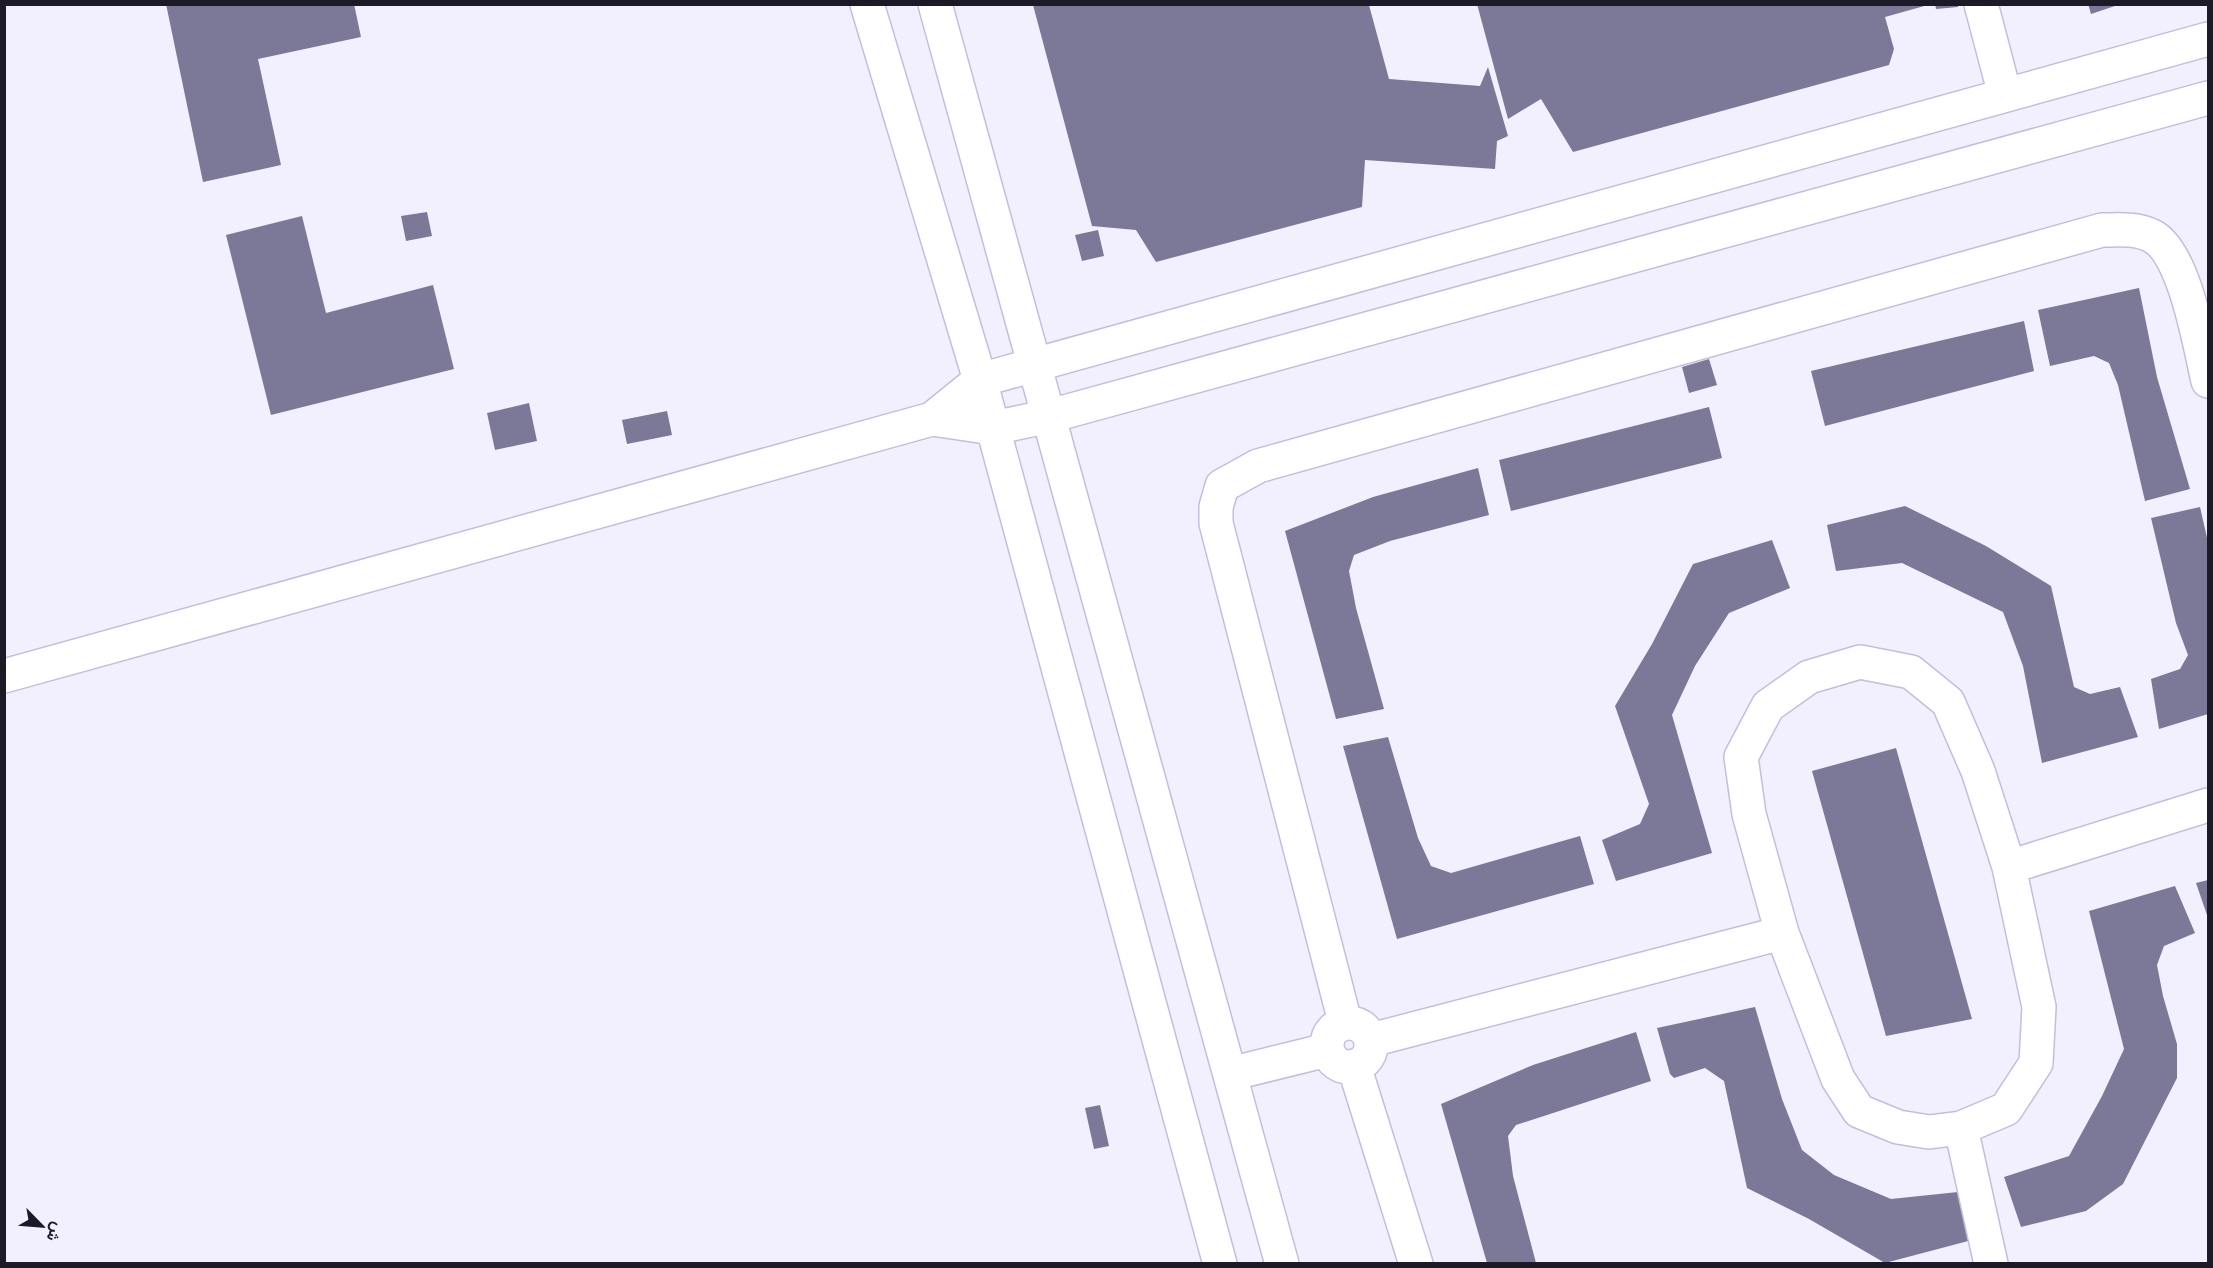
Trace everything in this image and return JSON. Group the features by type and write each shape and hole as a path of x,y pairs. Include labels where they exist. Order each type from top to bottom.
{"street":[{"path":"867,4 980,380 1220,1263"},
{"path":"935,4 1282,1263"},
{"path":"1981,4 2005,95"},
{"path":"4,676 932,419 980,380 1034,364 2208,39"},
{"path":"932,419 993,428 1050,416 2208,98"},
{"path":"1416,1263 1349,1045 1216,523 1216,507 1222,486 1258,466 2102,230 2131,230 2154,237 2170,255 2184,282 2208,381"},
{"path":"1860,662 1911,672 1948,702 1978,771 2009,867 2039,1007 2036,1063 2006,1109 1961,1128 1929,1132 1898,1127 1859,1111 1838,1079 1782,933 1749,814 1741,757 1768,706 1809,677 1860,662"},
{"path":"2009,867 2208,805"},
{"path":"1230,1074 1782,933"},
{"path":"1961,1128 1991,1263"}],"building":[{"path":"166,4 354,4 361,37 258,59 281,165 203,182"},
{"path":"1477,4 1928,5 1885,17 1894,49 1889,65 1573,152 1541,99 1508,119"},
{"path":"1935,4 1958,4 1958,7 1936,9"},
{"path":"2088,4 2118,4 2118,5 2091,14"},
{"path":"1033,5 1369,5 1389,79 1480,86 1488,67 1508,136 1497,141 1495,169 1365,160 1362,207 1156,262 1136,230 1092,226"},
{"path":"427,212 432,236 406,241 401,216"},
{"path":"302,216 326,313 433,285 454,369 271,415 226,235"},
{"path":"1098,230 1104,256 1082,261 1075,235"},
{"path":"2139,288 2157,377 2190,489 2145,501 2118,385 2109,363 2094,356 2050,366 2038,310"},
{"path":"2024,321 2034,371 1825,426 1811,371"},
{"path":"1709,359 1717,385 1689,393 1682,367"},
{"path":"529,403 537,441 495,450 487,413"},
{"path":"1709,407 1722,458 1511,511 1499,460"},
{"path":"667,411 672,435 627,444 622,420"},
{"path":"1478,468 1489,515 1390,541 1354,555 1349,571 1356,608 1384,709 1336,719 1285,531 1373,497"},
{"path":"1905,506 1986,546 2051,586 2074,687 2090,694 2120,687 2138,737 2042,763 2023,666 2003,612 1902,563 1836,571 1827,525"},
{"path":"2200,507 2208,542 2208,714 2159,729 2151,679 2180,669 2188,655 2176,623 2151,518"},
{"path":"1772,540 1790,588 1729,613 1695,666 1672,715 1712,853 1616,881 1602,840 1640,824 1649,804 1615,706 1652,644 1693,564"},
{"path":"1388,737 1418,838 1431,866 1451,873 1580,836 1594,884 1397,939 1343,746"},
{"path":"1896,748 1972,1019 1886,1036 1812,771"},
{"path":"2208,880 2208,918 2196,883"},
{"path":"2175,886 2195,933 2164,946 2157,965 2177,1044 2177,1078 2123,1184 2086,1211 2021,1227 2004,1177 2069,1156 2102,1096 2124,1049 2089,911"},
{"path":"1755,1007 1782,1099 1802,1150 1834,1175 1891,1199 1958,1192 1972,1240 1885,1263 1809,1219 1747,1188 1724,1081 1705,1068 1674,1078 1670,1074 1657,1028"},
{"path":"1636,1032 1651,1081 1516,1125 1508,1136 1513,1176 1536,1263 1487,1263 1441,1104 1533,1065"},
{"path":"1100,1105 1109,1146 1094,1149 1085,1108"}]}
